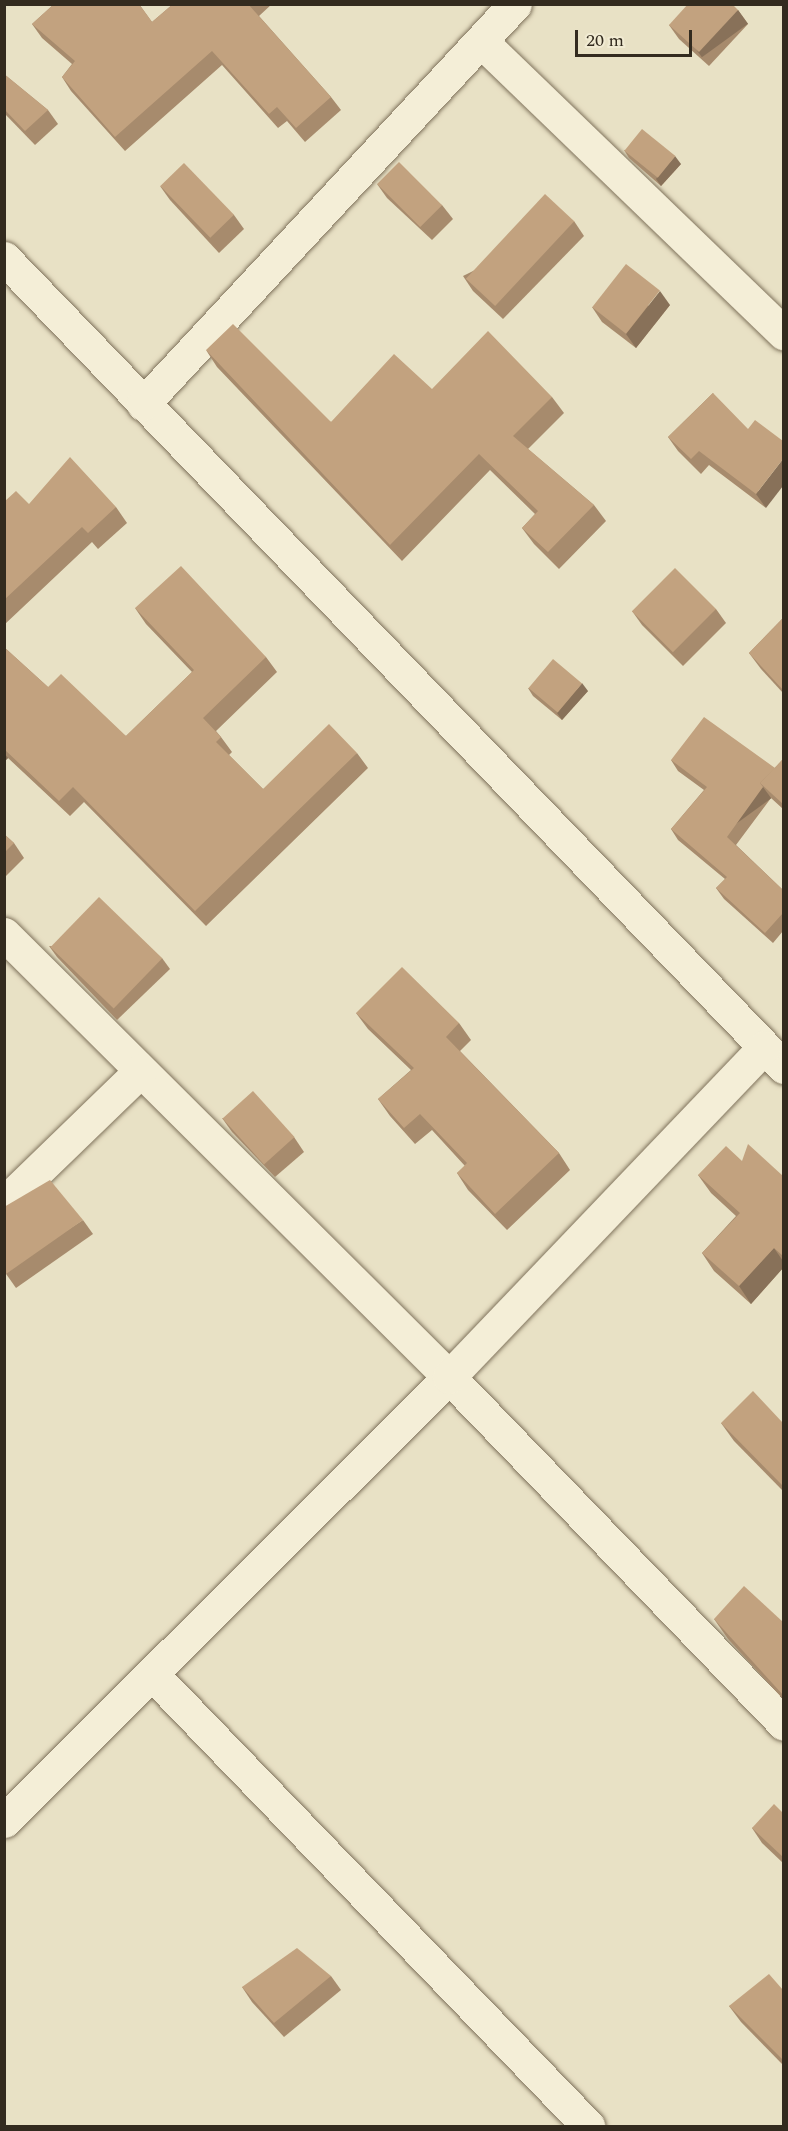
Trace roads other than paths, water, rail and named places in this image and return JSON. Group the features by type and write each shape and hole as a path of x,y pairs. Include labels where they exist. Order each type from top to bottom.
{"street":[{"path":"143,404 515,4"},
{"path":"481,41 783,333"},
{"path":"4,258 774,1057 4,1821"},
{"path":"4,934 449,1377 783,1724"},
{"path":"4,1203 140,1071"},
{"path":"153,1675 588,2127"}]}
